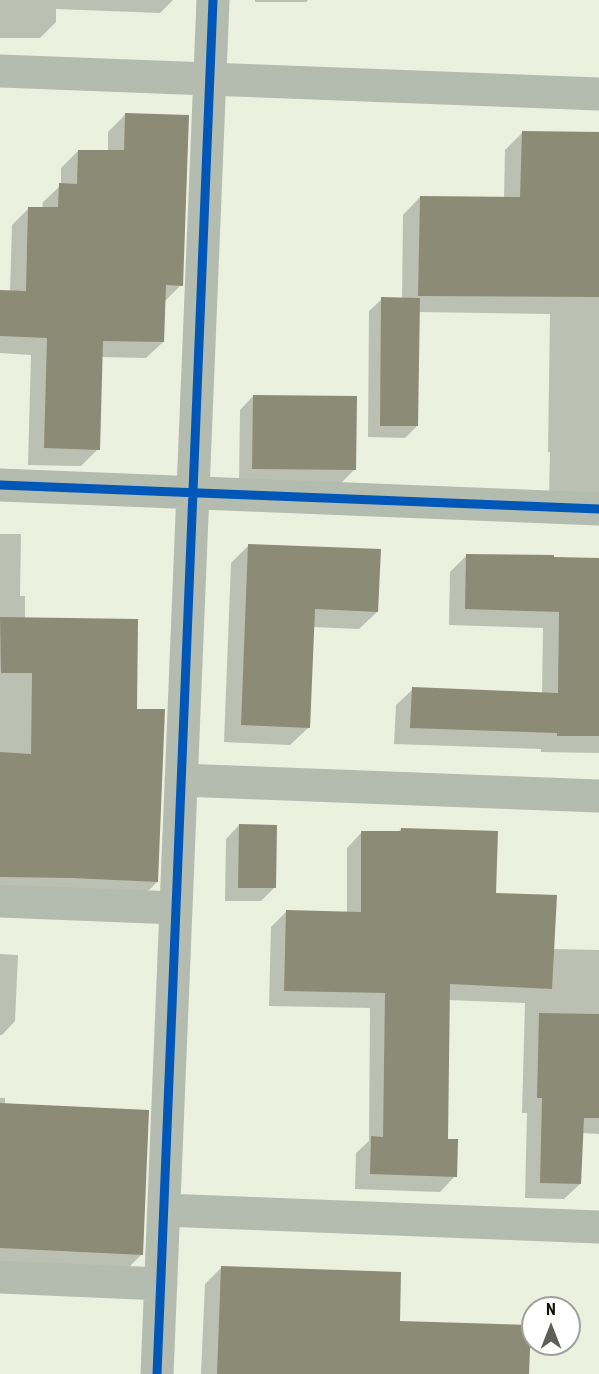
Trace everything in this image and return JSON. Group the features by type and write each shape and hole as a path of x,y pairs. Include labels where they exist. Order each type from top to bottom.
{"street":[{"path":"157,1374 213,0"},
{"path":"0,70 599,93"},
{"path":"0,485 599,508"},
{"path":"181,780 599,796"},
{"path":"0,901 176,908"},
{"path":"164,1210 599,1227"},
{"path":"0,1277 161,1284"}],"building":[{"path":"125,113 189,115 183,286 166,285 164,342 103,341 100,450 44,448 47,338 0,336 0,290 26,291 28,207 58,207 59,183 77,184 78,150 124,150"},
{"path":"522,131 599,132 599,297 418,296 420,196 520,197"},
{"path":"381,297 420,298 418,426 380,426"},
{"path":"253,395 357,396 356,470 252,469"},
{"path":"248,544 381,549 378,612 315,609 310,728 241,725"},
{"path":"466,554 599,558 599,736 410,728 412,687 558,693 559,612 465,609"},
{"path":"0,617 138,619 137,709 165,709 158,882 0,877 0,752 31,754 32,673 1,673"},
{"path":"239,824 277,825 276,888 238,888"},
{"path":"401,828 498,831 496,893 557,895 552,989 450,984 448,1139 458,1139 457,1177 370,1174 371,1136 383,1137 385,993 284,991 286,910 361,912 361,831 401,831"},
{"path":"539,1013 599,1014 599,1118 584,1118 581,1184 540,1183 542,1098 537,1098"},
{"path":"0,1103 149,1110 143,1255 0,1248"},
{"path":"221,1266 401,1272 400,1321 521,1325 521,1356 530,1356 529,1374 217,1374"}],"cycle path":[{"path":"157,1374 213,0"},
{"path":"0,485 599,509"}]}
